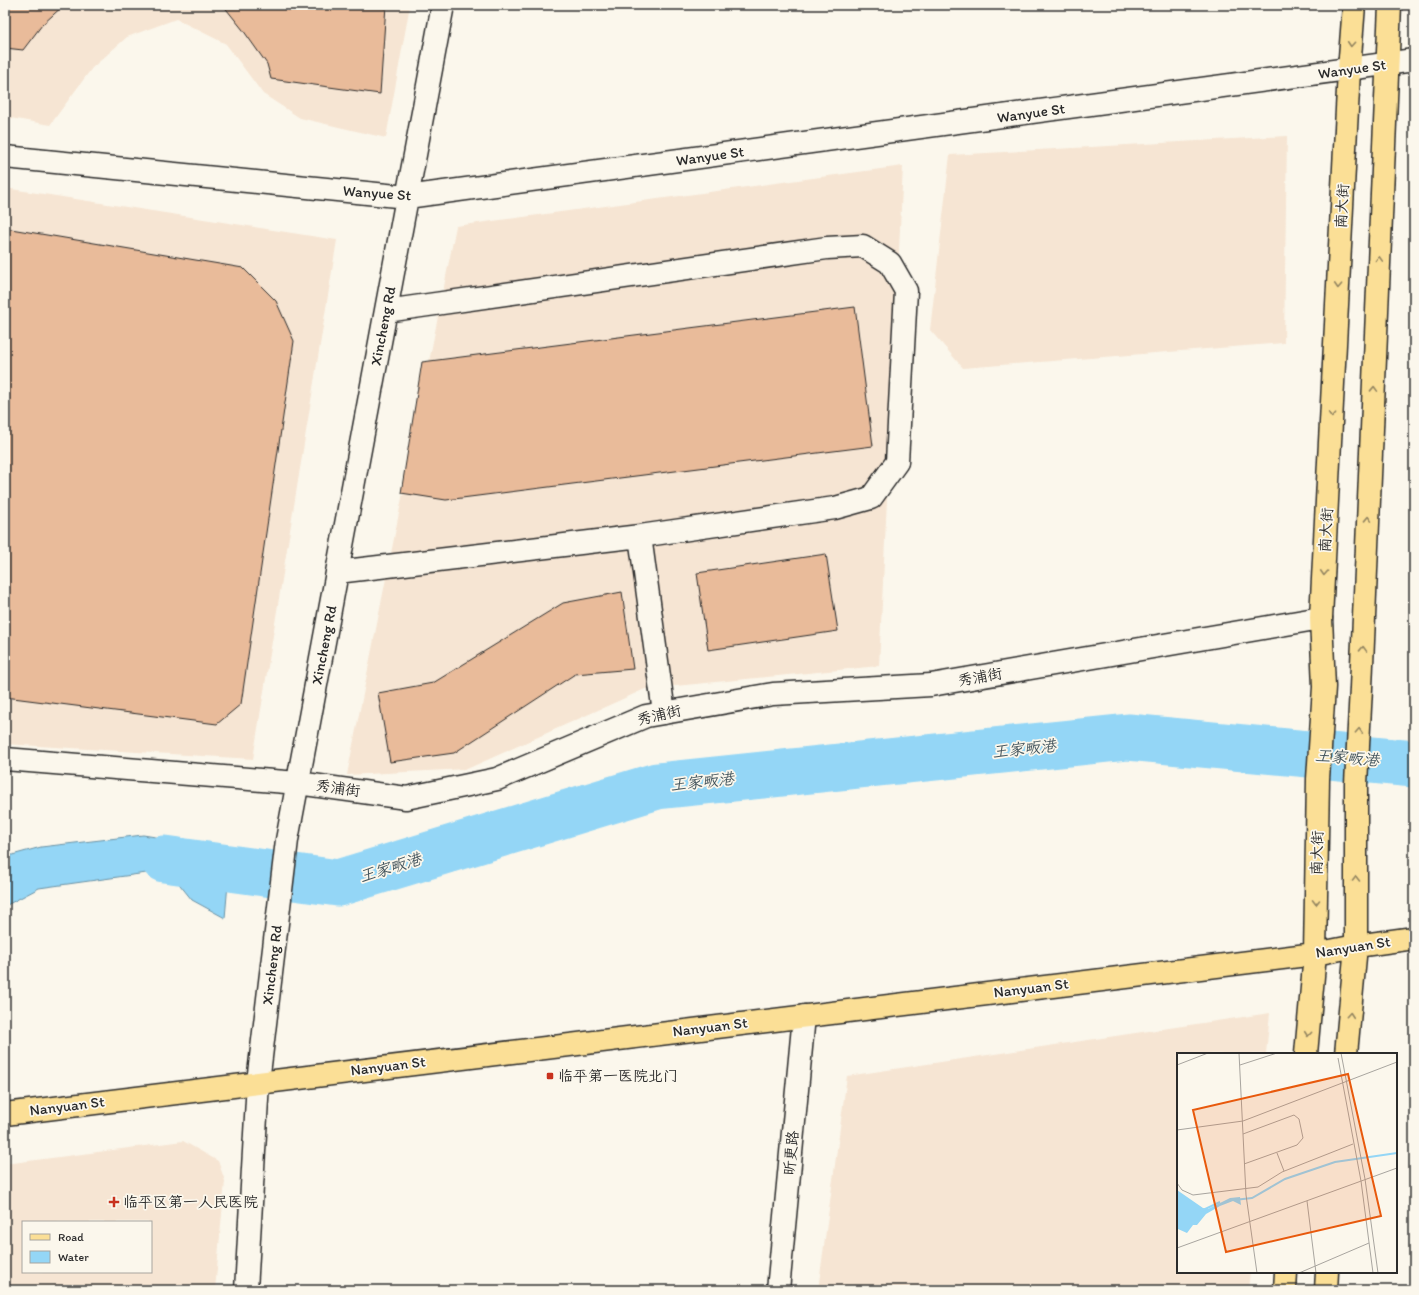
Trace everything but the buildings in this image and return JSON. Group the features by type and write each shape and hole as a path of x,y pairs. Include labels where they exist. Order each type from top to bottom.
{"main road":[{"name":"南大街","path":"1306,1053 1315,954 1318,779 1324,687 1321,618 1349,70 1354,5"},
{"path":"1346,1053 1356,946 1356,784 1390,5"},
{"name":"Nanyuan St","path":"5,1114 1315,954 1356,946 1414,938"},
{"path":"1285,1290 1286,1273"},
{"path":"1326,1290 1327,1273"}],"street":[{"name":"Xincheng Rd","path":"246,1290 258,1082 287,840 442,5"},
{"name":"Wanyue St","path":"5,157 407,197 1414,60"},
{"path":"337,572 640,536 835,508 871,498 897,462 906,291 890,263 863,246 827,248 386,311"},
{"path":"640,536 664,713"},
{"name":"秀浦街","path":"5,759 298,783 406,798 497,779 646,716 773,694 931,685 1321,618"},
{"name":"昕更路","path":"778,1290 804,1016"}],"shaded area":[{"path":"5,5 410,5 386,138 300,118 263,94 226,44 176,19 127,37 92,68 50,125 5,117"},
{"path":"1287,136 1284,343 963,368 930,330 950,155"},
{"path":"903,166 879,666 645,689 467,769 347,775 456,226"},
{"path":"5,188 337,240 253,759 5,744"},
{"path":"1270,1013 1266,1053 1177,1053 1177,1273 1250,1273 1248,1289 818,1290 847,1076"},
{"name":"临平区第一人民医院","path":"183,1141 218,1161 225,1181 215,1290 5,1290 5,1164"}],"water":[{"path":"143,835 231,849 225,918 192,900 168,870 39,888 5,906 5,857 41,847"}],"waterway":[{"name":"王家畈港","path":"164,859 338,883 657,786 1128,737 1414,764"}],"place":[{"name":"临平第一医院北门","path":"550,1076"},
{"name":"临平区第一人民医院","path":"114,1202"}]}
